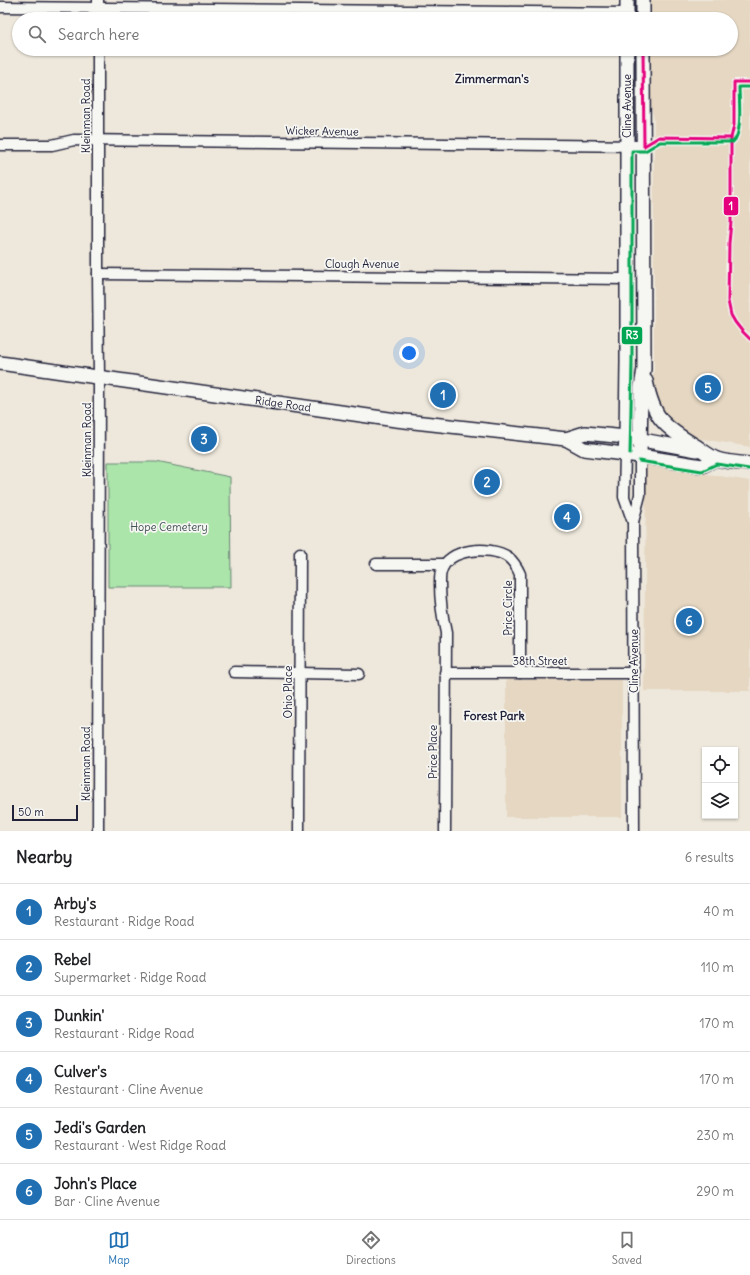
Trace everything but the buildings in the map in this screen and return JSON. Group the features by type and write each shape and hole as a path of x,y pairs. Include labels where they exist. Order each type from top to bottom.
{"main road":[{"path":"643,0 643,12"},
{"name":"Cline Avenue","path":"625,454 628,362 627,56"},
{"name":"Cline Avenue","path":"640,456 641,388 644,369 643,56"},
{"name":"Ridge Road","path":"0,363 396,420 566,439 584,449 702,466 716,459"},
{"path":"644,369 654,410 663,422 675,433 716,459 750,464"},
{"name":"Ridge Road","path":"566,439 585,433 626,437 704,451"}],"street":[{"path":"0,7 98,4 627,11"},
{"name":"Kleinman Road","path":"98,56 98,831"},
{"name":"Wicker Avenue","path":"0,145 52,145 74,140 644,146"},
{"name":"Clough Avenue","path":"98,274 627,278"},
{"name":"Cline Avenue","path":"625,454 624,497 633,522"},
{"name":"Cline Avenue","path":"634,831 633,522 640,495 640,456"},
{"name":"Price Circle","path":"444,564 453,557 465,552 486,550 508,557 516,565 520,574 520,673"},
{"name":"Ohio Place","path":"299,831 300,553"},
{"path":"376,564 444,564 440,572 440,604 446,633 445,672"},
{"path":"234,672 359,674"},
{"name":"38th Street","path":"445,672 634,673"},
{"name":"Price Place","path":"445,672 446,831"}],"shaded area":[{"path":"649,0 750,0 750,447 697,438 680,432 665,419 654,400 651,378 654,373 654,119 650,102 649,56 738,56 738,12 649,12"},
{"path":"646,464 750,481 750,691 644,691"},
{"path":"506,680 622,680 622,817 506,817"}],"green space":[{"name":"Hope Cemetery","path":"108,462 156,462 230,477 231,587 108,587"}],"transit line":[{"name":"1","path":"643,56 644,146"},
{"name":"1","path":"750,82 734,82 734,125 731,138 731,222 729,243 728,301 731,315 735,322 750,339"},
{"name":"R3","path":"630,454 632,362 632,151 645,151 660,142 733,142 736,138 739,124 739,87 750,87"},
{"name":"1","path":"644,146 659,137 731,138"},
{"name":"R3","path":"639,461 702,471 717,464 749,469"}],"place":[{"name":"Jedi's Garden","path":"708,388"},
{"name":"Arby's","path":"443,395"},
{"name":"Dunkin'","path":"204,439"},
{"name":"Rebel","path":"487,482"},
{"name":"Culver's","path":"567,517"},
{"name":"John's Place","path":"689,621"}],"district":[{"name":"Zimmerman's","path":"492,79"},
{"name":"Forest Park","path":"494,716"}]}
